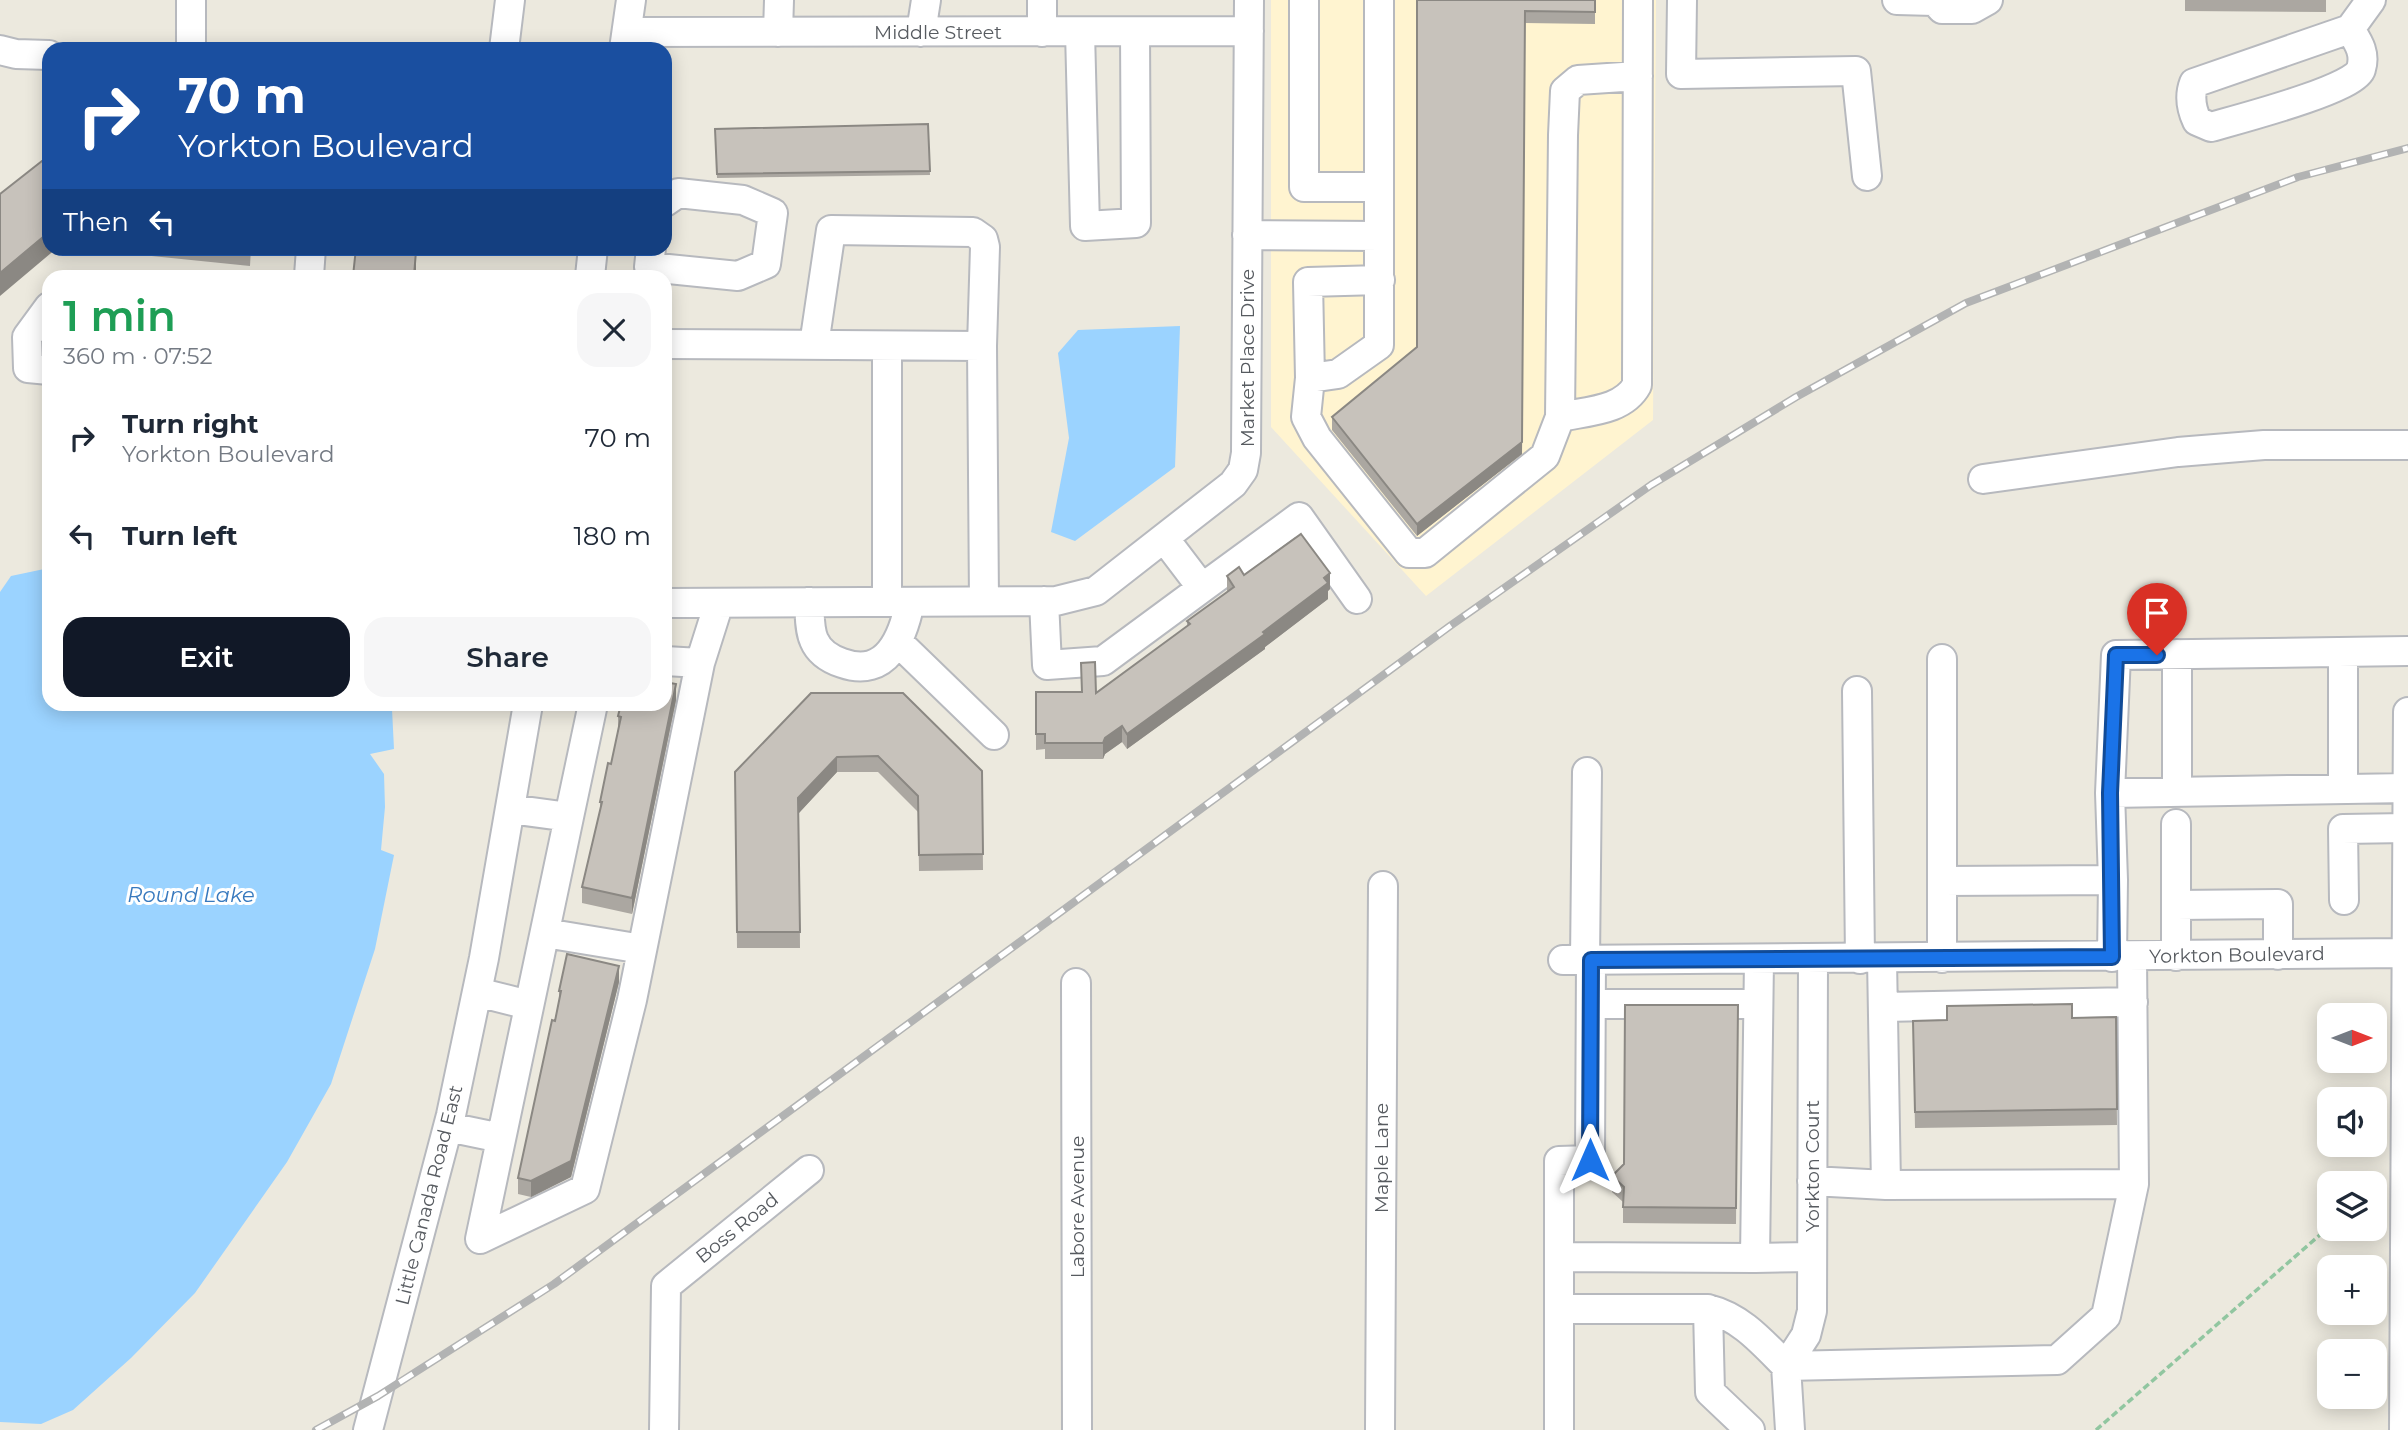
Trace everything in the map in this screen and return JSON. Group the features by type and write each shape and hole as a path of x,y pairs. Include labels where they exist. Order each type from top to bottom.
{"street":[{"path":"191,0 191,42"},
{"path":"505,42 510,0"},
{"path":"626,41 631,0"},
{"path":"778,32 779,0"},
{"path":"921,32 926,0"},
{"path":"1042,0 1042,32"},
{"name":"Market Place Drive","path":"672,603 1056,601 1096,590 1233,484 1243,470 1245,461 1249,0"},
{"path":"1304,0 1304,187 1379,187"},
{"path":"1310,378 1338,374 1379,345 1380,0"},
{"path":"1560,416 1616,405 1630,397 1637,385 1638,0"},
{"path":"1682,0 1681,74 1856,71 1867,176"},
{"path":"1897,0 1934,1 1942,9 1972,9 1988,0"},
{"path":"2350,29 2362,48 2361,71 2354,79 2330,90 2211,127 2197,121 2191,101 2194,83 2350,29 2371,0"},
{"name":"Middle Street","path":"626,41 778,32 1249,31"},
{"path":"1080,32 1085,226 1136,223 1135,32"},
{"path":"0,50 16,54 42,55"},
{"path":"1380,280 1308,282 1310,378 1306,417 1317,438 1409,553 1424,553 1545,456 1560,416 1564,98 1570,85 1578,80 1638,76"},
{"path":"650,256 649,267 738,276 766,264 773,213 743,200 678,193 672,197"},
{"path":"814,345 831,230 973,232 983,239 984,601"},
{"path":"1247,235 1378,236"},
{"path":"42,317 27,337 28,368 42,369"},
{"path":"672,344 982,346"},
{"path":"809,602 813,638 821,652 844,664 862,667 886,657 898,642 905,625 898,602 887,346"},
{"path":"1983,479 2178,452 2252,446 2408,445"},
{"path":"1044,601 1047,665 1102,661 1299,517 1357,599"},
{"path":"1164,538 1202,588"},
{"path":"592,711 480,1240 585,1189 632,1000 700,663 719,603"},
{"path":"898,642 994,735"},
{"path":"1786,1366 2057,1360 2106,1316 2134,1184 2133,1002 2122,956 2113,880 2110,793 2116,655 2408,651"},
{"path":"2343,652 2343,789"},
{"path":"2177,654 2177,792"},
{"path":"1942,659 1942,958"},
{"path":"672,661 700,663"},
{"path":"1857,691 1871,959 1883,1007 1886,1185"},
{"name":"Little Canada Road East","path":"368,1430 448,1127 484,958 527,711"},
{"path":"2404,1430 2408,712"},
{"path":"1559,1430 1559,1161 1590,1160 1591,1004 1580,960 1587,772"},
{"path":"2110,793 2408,788"},
{"path":"510,808 569,817"},
{"path":"2176,824 2176,956"},
{"path":"2344,900 2343,829 2407,828"},
{"path":"1942,881 2113,880"},
{"name":"Maple Lane","path":"1380,1430 1383,886"},
{"path":"2176,905 2278,904 2278,955"},
{"path":"545,933 642,949"},
{"name":"Yorkton Boulevard","path":"1580,960 2406,953"},
{"path":"1755,1258 1759,960"},
{"name":"Yorkton Court","path":"1786,1366 1805,1335 1812,1311 1813,960"},
{"name":"Labore Avenue","path":"1076,984 1077,1430"},
{"path":"477,992 529,1005"},
{"path":"1883,1007 2133,1002"},
{"path":"1591,1004 1758,1004"},
{"path":"448,1127 501,1138"},
{"name":"Boss Road","path":"664,1430 666,1286 809,1171"},
{"path":"1812,1181 1886,1185 2134,1184"},
{"path":"1559,1257 1812,1258"},
{"path":"1559,1309 1708,1309 1724,1313 1739,1321 1786,1366 1790,1430"},
{"path":"1708,1309 1710,1392 1750,1430"}],"path":[{"path":"2096,1430 2317,1237"}],"shaded area":[{"path":"1271,0 1656,0 1653,420 1426,596 1271,427"}],"water":[{"path":"1180,326 1175,467 1075,541 1051,532 1069,438 1058,353 1078,330"},
{"name":"Round Lake","path":"42,569 42,711 392,711 394,749 370,754 384,774 385,807 381,850 394,855 375,949 331,1084 287,1162 195,1293 131,1358 73,1410 41,1424 0,1422 0,592 11,576"}],"building":[{"path":"1417,0 1595,0 1595,12 1525,11 1522,442 1417,524 1332,417 1417,347"},
{"path":"928,124 930,171 717,174 715,129"},
{"path":"42,161 42,238 0,273 0,194"},
{"path":"355,256 416,256 414,270 354,270"},
{"path":"1301,534 1330,573 1324,578 1328,583 1263,632 1265,634 1127,734 1122,726 1105,738 1103,743 1045,743 1045,734 1036,734 1036,692 1082,692 1081,663 1095,662 1096,693 1190,624 1187,621 1234,587 1227,576 1239,567 1244,575"},
{"path":"672,683 676,684 672,703"},
{"path":"811,693 903,693 982,771 983,854 919,855 918,796 878,756 837,757 798,798 800,932 737,932 735,772"},
{"path":"619,711 670,711 632,898 582,887 602,802 608,763 611,764 621,717 618,716"},
{"path":"567,954 619,966 571,1161 531,1181 518,1178 552,1020 555,1021"},
{"path":"2072,1004 2072,1018 2116,1017 2117,1109 1915,1112 1913,1021 1947,1020 1947,1006"},
{"path":"1625,1005 1738,1005 1736,1208 1623,1207 1624,1187 1612,1176 1624,1164"}],"railway":[{"path":"316,1430 378,1396 554,1284 1450,626 1651,485 1796,397 1966,303 2298,177 2408,148"}],"route":[{"path":"1590,1160 1591,960 2112,957 2110,793 2116,655 2157,655"}]}
